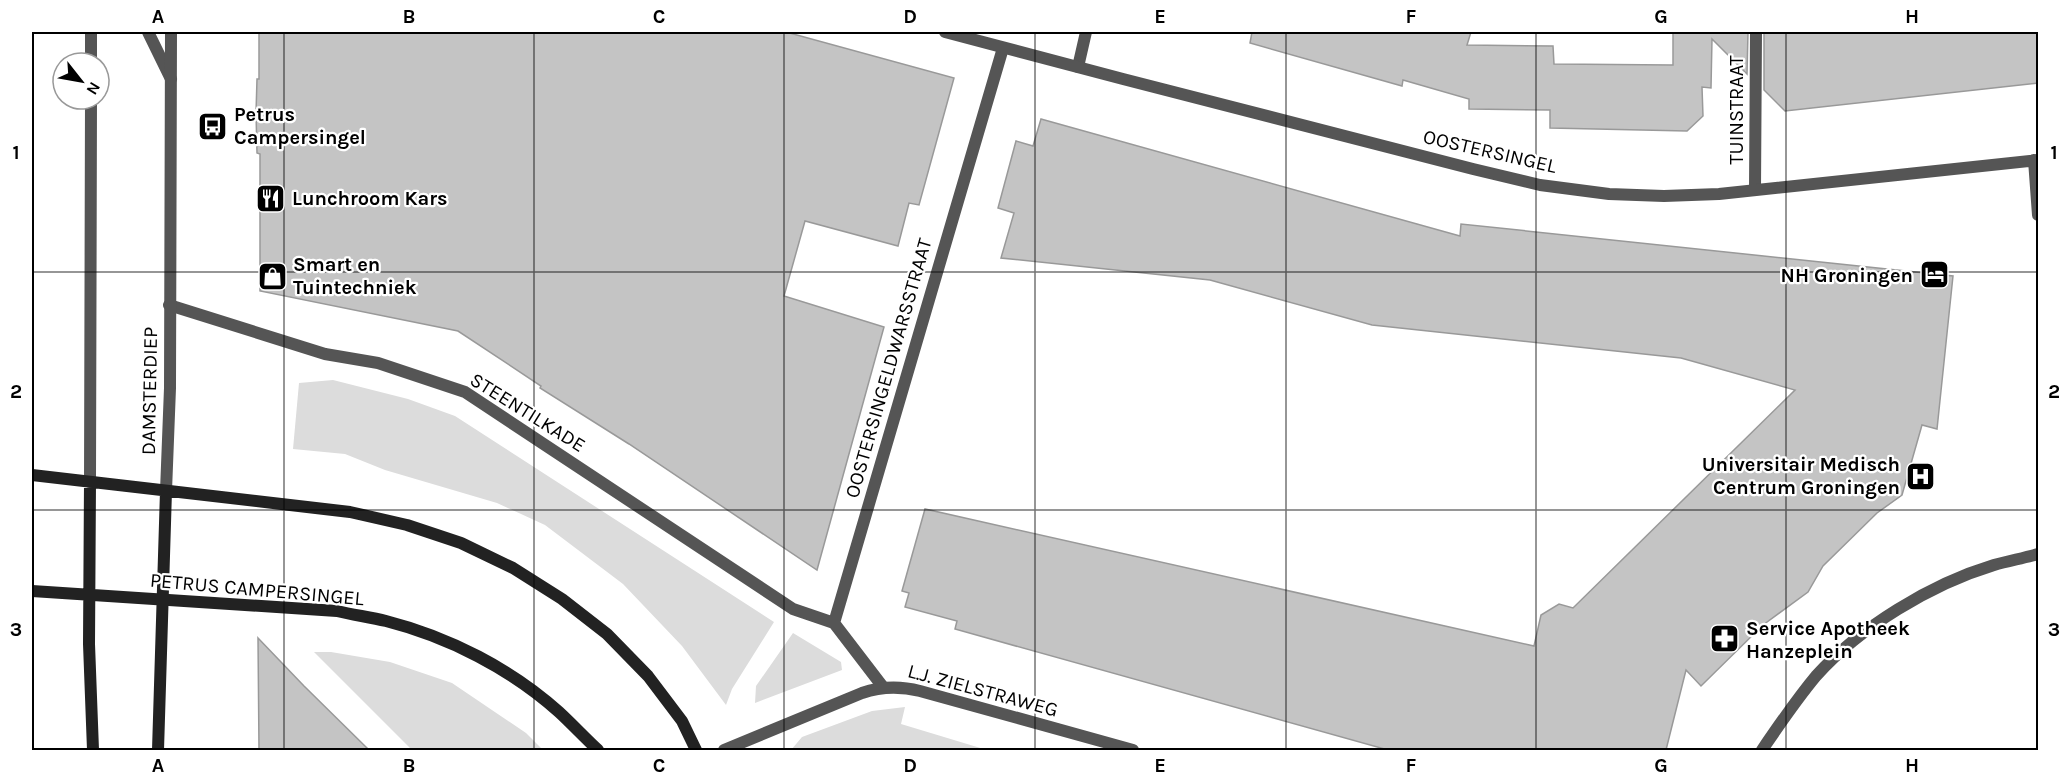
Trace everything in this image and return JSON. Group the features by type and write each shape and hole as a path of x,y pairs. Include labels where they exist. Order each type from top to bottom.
{"main road":[{"path":"32,475 350,512 407,525 450,540 513,568 562,599 607,634 648,676 682,721 696,750"},
{"path":"90,482 89,595 93,750"},
{"name":"DAMSTERDIEP","path":"158,750 166,491"},
{"name":"PETRUS CAMPERSINGEL","path":"32,591 337,612 387,621 435,637 478,657 520,682 558,711 598,750"}],"street":[{"path":"91,32 91,51"},
{"path":"148,32 171,79"},
{"name":"DAMSTERDIEP","path":"166,491 170,388 171,32"},
{"name":"OOSTERSINGEL","path":"945,32 1461,166 1540,185 1609,194 1664,196 1719,194 2036,160"},
{"path":"1078,67 1086,32"},
{"name":"TUINSTRAAT","path":"1755,189 1756,32"},
{"name":"OOSTERSINGELDWARSSTRAAT","path":"834,623 1003,48"},
{"path":"90,482 91,111"},
{"path":"2036,160 2038,215"},
{"name":"STEENTILKADE","path":"169,305 325,354 378,363 465,392 793,609 834,623"},
{"path":"1762,750 1784,716 1818,675 1856,639 1899,609 1944,584 1993,565 2038,554"},
{"path":"834,623 882,687"},
{"name":"L.J. ZIELSTRAWEG","path":"724,750 862,693 882,687 905,687 1133,750"}],"shaded area":[{"path":"333,380 408,399 455,416 774,622 732,689 726,705 682,646 623,584 545,525 497,503 385,470 345,454 293,449 299,383"},
{"path":"793,633 841,662 842,670 755,703 756,686"},
{"path":"314,652 331,652 390,662 452,683 526,733 543,750 412,750"},
{"path":"905,707 901,724 987,750 791,750 802,737 872,711"}],"building":[{"path":"259,32 786,32 954,78 919,205 909,203 898,246 805,221 784,296 884,327 817,570 629,444 540,388 541,386 458,331 260,291 260,154 257,153 256,113"},
{"path":"1252,32 1471,32 1467,45 1553,46 1554,64 1673,65 1673,32 1748,32 1747,74 1712,39 1711,88 1702,87 1703,116 1687,131 1550,128 1550,110 1469,109 1469,99 1403,80 1402,86 1250,43"},
{"path":"1764,32 2038,32 2038,83 1785,111 1764,90"},
{"path":"1041,119 1460,236 1461,224 1953,276 1937,429 1922,425 1902,495 1877,513 1823,566 1808,592 1763,625 1701,686 1686,670 1666,750 1388,750 955,629 957,621 905,607 909,593 902,591 925,509 1534,646 1541,615 1559,604 1573,608 1795,390 1681,358 1372,325 1210,280 1001,258 1014,213 998,208 1016,141 1033,146"},
{"path":"258,638 304,686 369,750 259,750"}],"place":[{"name":"Petrus Campersingel","path":"213,126"},
{"name":"Lunchroom Kars","path":"271,198"},
{"name":"NH Groningen","path":"1934,275"},
{"name":"Smart en Tuintechniek","path":"272,276"},
{"name":"Universitair Medisch Centrum Groningen","path":"1921,476"},
{"name":"Service Apotheek Hanzeplein","path":"1725,639"}]}
